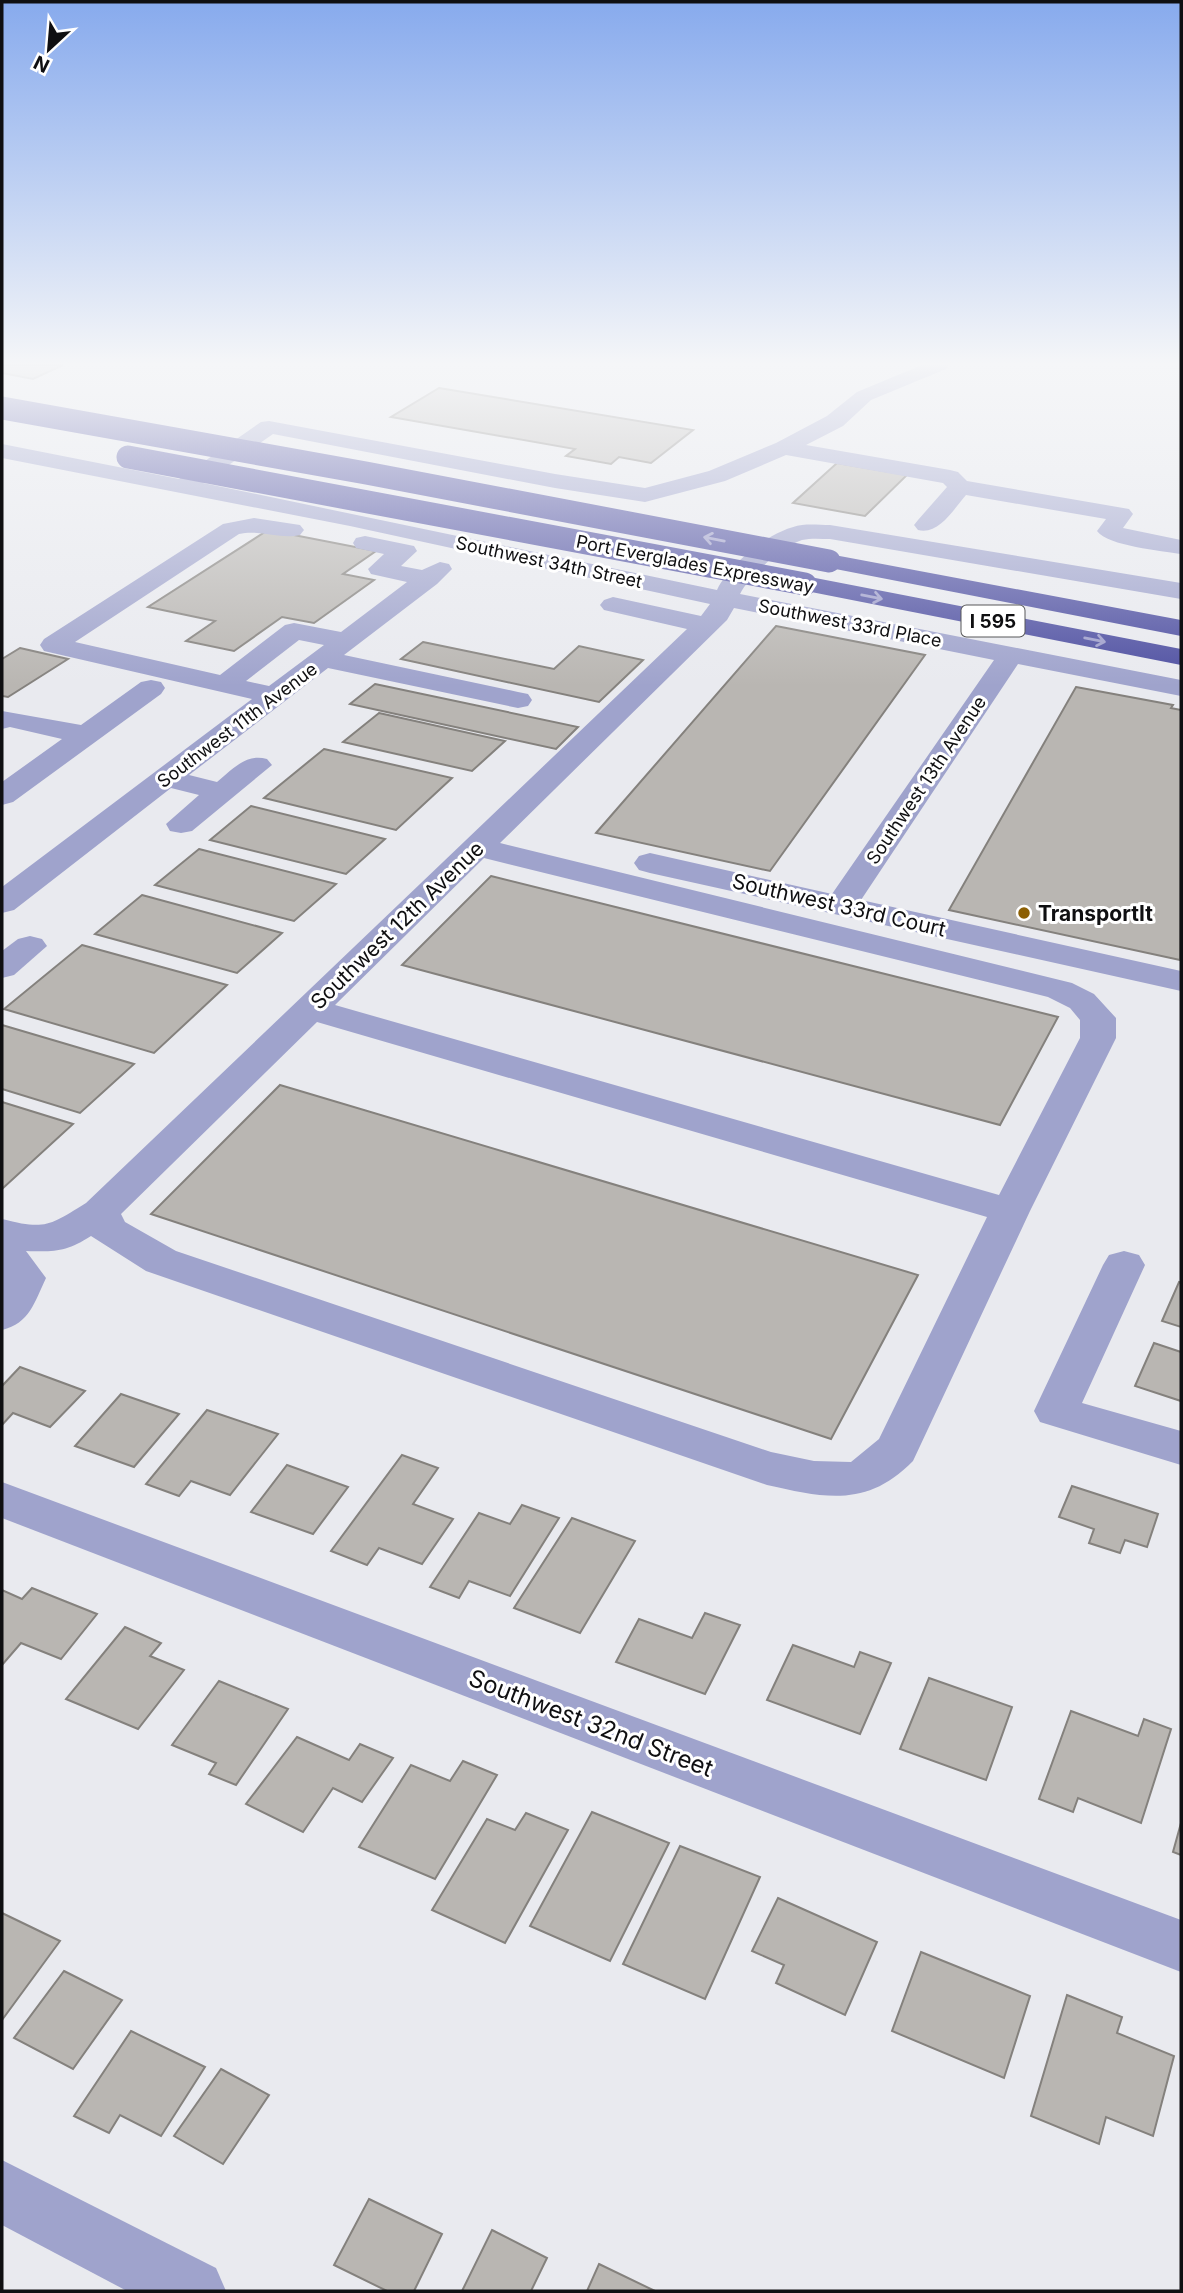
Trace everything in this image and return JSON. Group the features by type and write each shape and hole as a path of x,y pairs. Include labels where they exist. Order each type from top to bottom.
{"highway":[{"name":"Port Everglades Expressway","path":"205,472 1181,657"},
{"name":"Port Everglades Expressway","path":"360,472 1181,628"},
{"path":"829,561 947,570 1181,610"}],"street":[{"name":"Southwest 34th Street","path":"109,472 184,486 450,565 528,558 726,598"},
{"path":"184,486 204,472"},
{"path":"518,472 634,493"},
{"path":"528,558 634,493 727,472"},
{"path":"921,472 950,477 960,487 1122,514 1110,531 1126,537 1181,547"},
{"path":"926,525 960,487"},
{"path":"275,696 53,645 231,529 244,524 262,524 405,551 380,569 450,565"},
{"name":"Southwest 12th Avenue","path":"2,1232 22,1238 57,1239 100,1212 718,614 736,577 788,536 812,531 851,536 1181,591"},
{"name":"Southwest 11th Avenue","path":"4,898 450,565"},
{"name":"Southwest 33rd Place","path":"726,598 1181,688"},
{"path":"613,605 706,625"},
{"path":"224,685 294,631 348,641"},
{"name":"Southwest 13th Avenue","path":"841,905 1011,654"},
{"path":"325,659 518,701"},
{"path":"2,796 151,688"},
{"path":"2,720 6,718 86,735"},
{"path":"181,824 257,765"},
{"path":"166,778 222,792"},
{"path":"100,1212 108,1230 161,1261 767,1468 817,1479 861,1477 883,1464 897,1449 1010,1211 1098,1038 1098,1018 1082,1001 1060,990 488,838"},
{"name":"Southwest 33rd Court","path":"488,838 841,905 1181,981"},
{"path":"2,968 30,946"},
{"path":"310,1009 1010,1211"},
{"path":"1124,1265 1056,1411 1181,1448"},
{"path":"2,1316 10,1308 14,1266"},
{"name":"Southwest 32nd Street","path":"2,1499 1181,1946"},
{"path":"2,2191 193,2291"}],"building":[{"path":"827,472 890,472 907,475 865,516 793,503"},
{"path":"268,530 376,551 343,574 374,580 314,623 282,617 234,651 186,641 215,621 148,607"},
{"path":"776,626 925,655 770,871 596,833"},
{"path":"423,642 554,669 579,646 643,660 599,702 401,659"},
{"path":"20,648 68,659 8,697 2,696 2,659"},
{"path":"375,684 578,727 556,749 350,704"},
{"path":"1076,687 1173,705 1171,708 1181,710 1180,960 949,910"},
{"path":"379,713 505,741 472,771 343,742"},
{"path":"324,749 452,778 396,830 264,798"},
{"path":"251,806 385,839 346,874 210,840"},
{"path":"199,849 336,884 294,921 155,885"},
{"path":"491,876 1058,1017 1000,1125 402,965"},
{"path":"142,895 282,933 237,973 95,934"},
{"path":"82,945 227,985 154,1053 4,1009"},
{"path":"2,1025 134,1064 80,1113 2,1089"},
{"path":"280,1085 918,1275 831,1439 151,1214"},
{"path":"2,1102 73,1124 2,1189"},
{"path":"1179,1282 1181,1283 1181,1327 1162,1321"},
{"path":"1154,1343 1181,1352 1181,1401 1135,1386"},
{"path":"20,1367 85,1391 50,1427 13,1413 2,1425 2,1386"},
{"path":"121,1394 179,1414 134,1467 75,1446"},
{"path":"207,1410 278,1434 230,1495 191,1481 179,1496 146,1484"},
{"path":"402,1455 438,1468 413,1504 453,1519 422,1564 379,1548 367,1565 331,1551"},
{"path":"287,1465 348,1487 313,1534 251,1512"},
{"path":"1072,1486 1158,1514 1147,1547 1125,1540 1120,1553 1089,1543 1094,1529 1059,1517"},
{"path":"522,1505 559,1518 510,1596 469,1581 459,1598 430,1587 479,1513 510,1524"},
{"path":"572,1518 635,1541 580,1633 514,1608"},
{"path":"32,1588 97,1614 61,1659 21,1643 2,1665 2,1590 22,1599"},
{"path":"705,1613 740,1625 705,1694 616,1662 639,1619 692,1638"},
{"path":"125,1627 161,1643 150,1656 184,1670 138,1729 66,1699"},
{"path":"793,1645 854,1667 860,1652 891,1663 860,1734 767,1700"},
{"path":"929,1678 1012,1707 986,1780 900,1749"},
{"path":"219,1681 288,1709 236,1785 209,1774 216,1763 172,1745"},
{"path":"1071,1711 1138,1736 1144,1719 1171,1729 1141,1823 1078,1798 1073,1812 1039,1799"},
{"path":"297,1737 349,1760 360,1744 393,1758 362,1802 333,1788 303,1832 246,1804"},
{"path":"463,1761 497,1775 435,1879 359,1847 411,1765 450,1781"},
{"path":"592,1812 669,1843 610,1961 530,1926"},
{"path":"526,1813 568,1830 505,1943 432,1910 487,1819 515,1830"},
{"path":"1181,1823 1181,1855 1173,1852"},
{"path":"680,1846 760,1877 705,1999 623,1964"},
{"path":"778,1898 877,1942 845,2015 776,1983 784,1965 752,1951"},
{"path":"2,1913 60,1941 2,2020"},
{"path":"921,1952 1030,1996 1004,2078 892,2031"},
{"path":"64,1971 122,2000 73,2069 14,2038"},
{"path":"1067,1995 1122,2017 1117,2033 1174,2056 1153,2136 1106,2117 1099,2144 1031,2116"},
{"path":"131,2031 205,2067 161,2136 120,2115 109,2133 74,2116"},
{"path":"221,2069 269,2095 223,2164 174,2136"},
{"path":"369,2199 442,2234 414,2291 387,2291 334,2265"},
{"path":"492,2230 547,2258 531,2291 462,2291"},
{"path":"599,2264 655,2291 587,2291"}],"place":[{"name":"TransportIt","path":"1024,913"}]}
